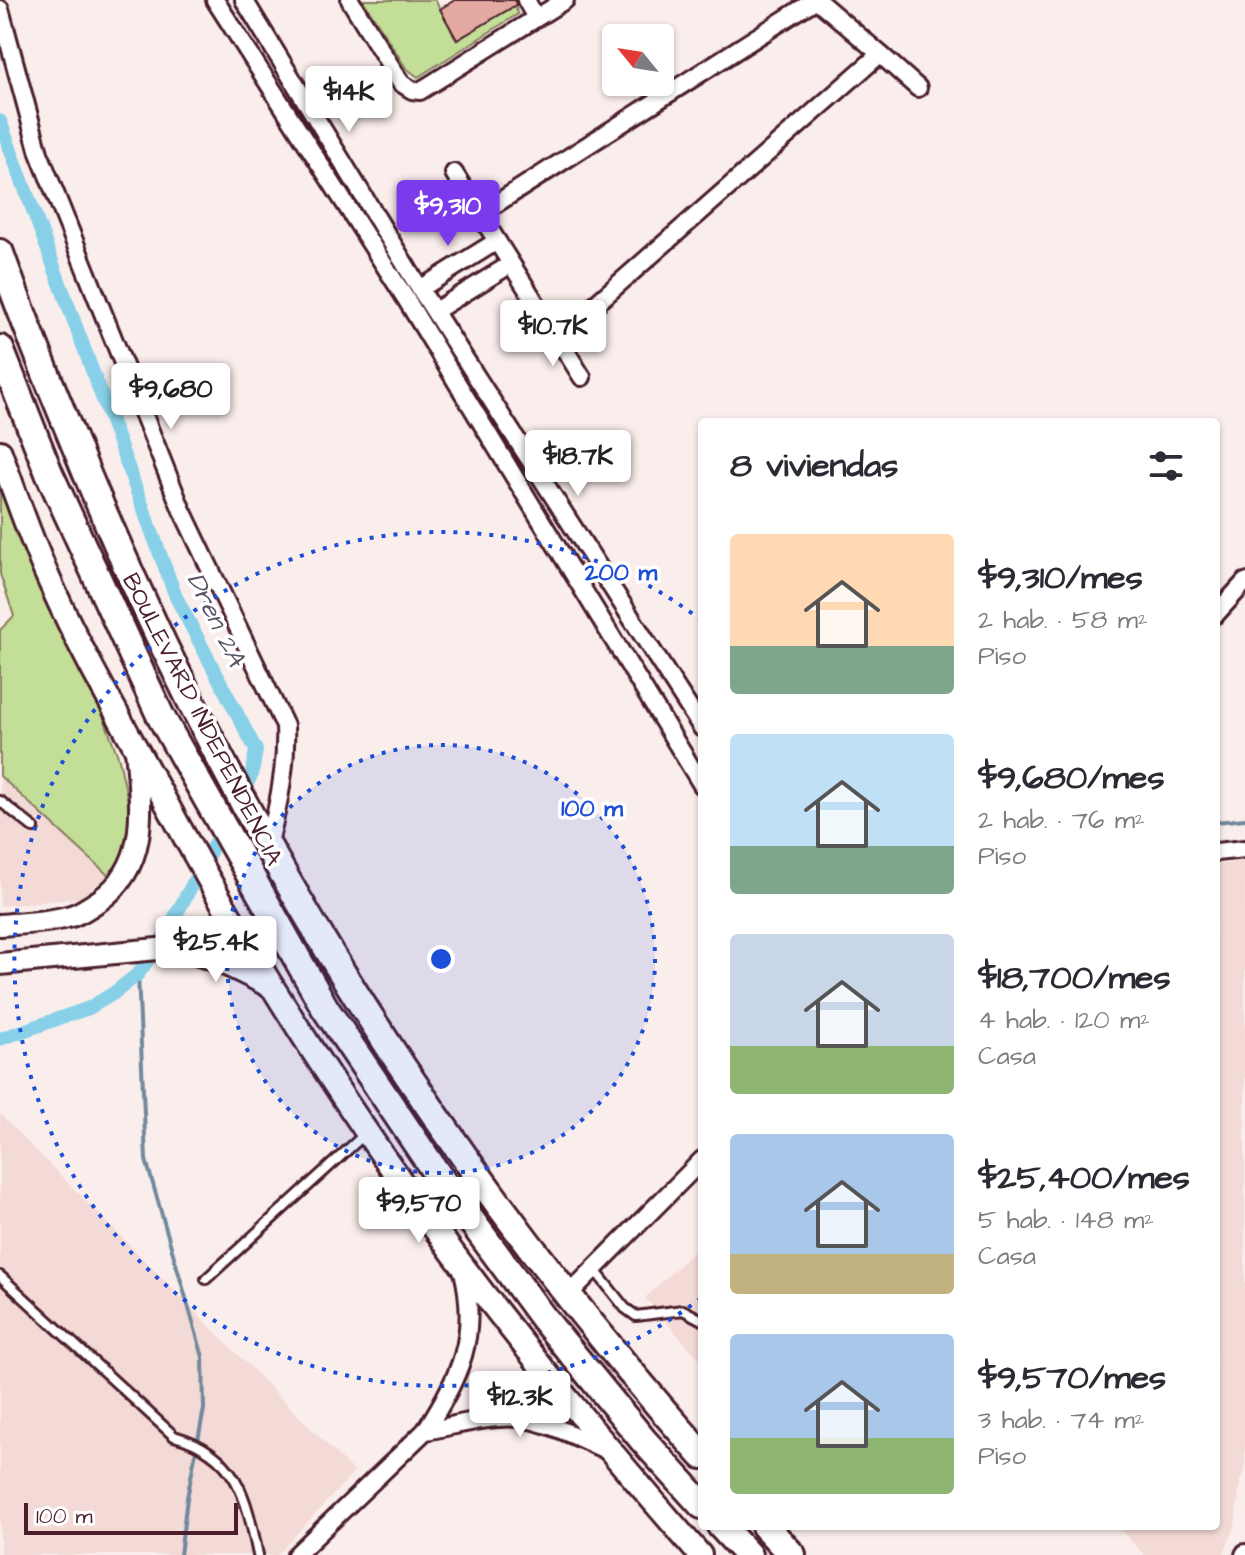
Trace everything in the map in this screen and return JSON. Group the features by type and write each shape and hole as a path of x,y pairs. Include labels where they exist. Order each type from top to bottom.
{"highway":[{"name":"BOULEVARD INDEPENDENCIA","path":"0,253 28,331 100,508 151,620 229,780 308,921 393,1055 457,1148 567,1296 698,1450"},
{"name":"BOULEVARD INDEPENDENCIA","path":"0,349 49,473 161,717 325,1008 447,1188 543,1318 643,1440 698,1501"},
{"path":"725,1530 748,1555"},
{"path":"769,1530 792,1555"}],"main road":[{"path":"0,452 49,579 76,637 193,851 274,989 367,1132 461,1261 614,1454 700,1555"}],"street":[{"path":"215,0 406,299 698,778"},
{"path":"244,0 420,289 698,722"},
{"path":"350,0 401,83 420,91 565,0"},
{"path":"526,0 536,18"},
{"path":"480,214 816,0 918,88"},
{"path":"0,9 44,168 181,508 285,726 283,786 268,849"},
{"path":"557,338 880,54"},
{"path":"454,173 582,377"},
{"path":"420,289 497,241"},
{"path":"435,311 511,264"},
{"path":"1220,610 1245,582"},
{"path":"0,925 72,917 107,895 121,880 133,860 141,828 136,747"},
{"path":"1220,852 1245,849"},
{"path":"0,964 168,948 190,951 222,962 274,989"},
{"path":"567,1296 698,1164"},
{"path":"296,1555 425,1431 457,1376 470,1327 470,1306 461,1261"},
{"path":"425,1431 493,1419 519,1418 549,1425 614,1454"}],"lane":[{"path":"0,801 34,828"},
{"path":"206,1279 367,1132"},
{"path":"594,1269 625,1308 636,1316 683,1310 698,1318"},
{"path":"0,1276 174,1436 206,1448 235,1476 249,1511 258,1555"}],"shaded area":[{"path":"0,776 108,875 80,898 0,906"},
{"path":"1245,861 1245,1470 1240,1481 1235,1527 1223,1555 1144,1555 1121,1530 1220,1530 1220,864"},
{"path":"0,1114 354,1472 277,1555 0,1555"},
{"path":"698,1247 698,1358 645,1298"}],"green space":[{"path":"363,0 435,0 457,39 515,6 518,14 418,77 406,68"},
{"path":"0,484 95,694 119,759 131,815 120,861 108,875 0,776 0,630 14,616 0,574"}],"building":[{"path":"455,0 515,0 516,5 457,40 440,9"}],"waterway":[{"name":"Dren 2A","path":"0,121 176,597 256,750 252,774 164,937 138,974 89,1008 0,1039"},
{"path":"1220,822 1245,819"},
{"path":"138,974 146,1160 203,1357 204,1409 180,1555"}]}
